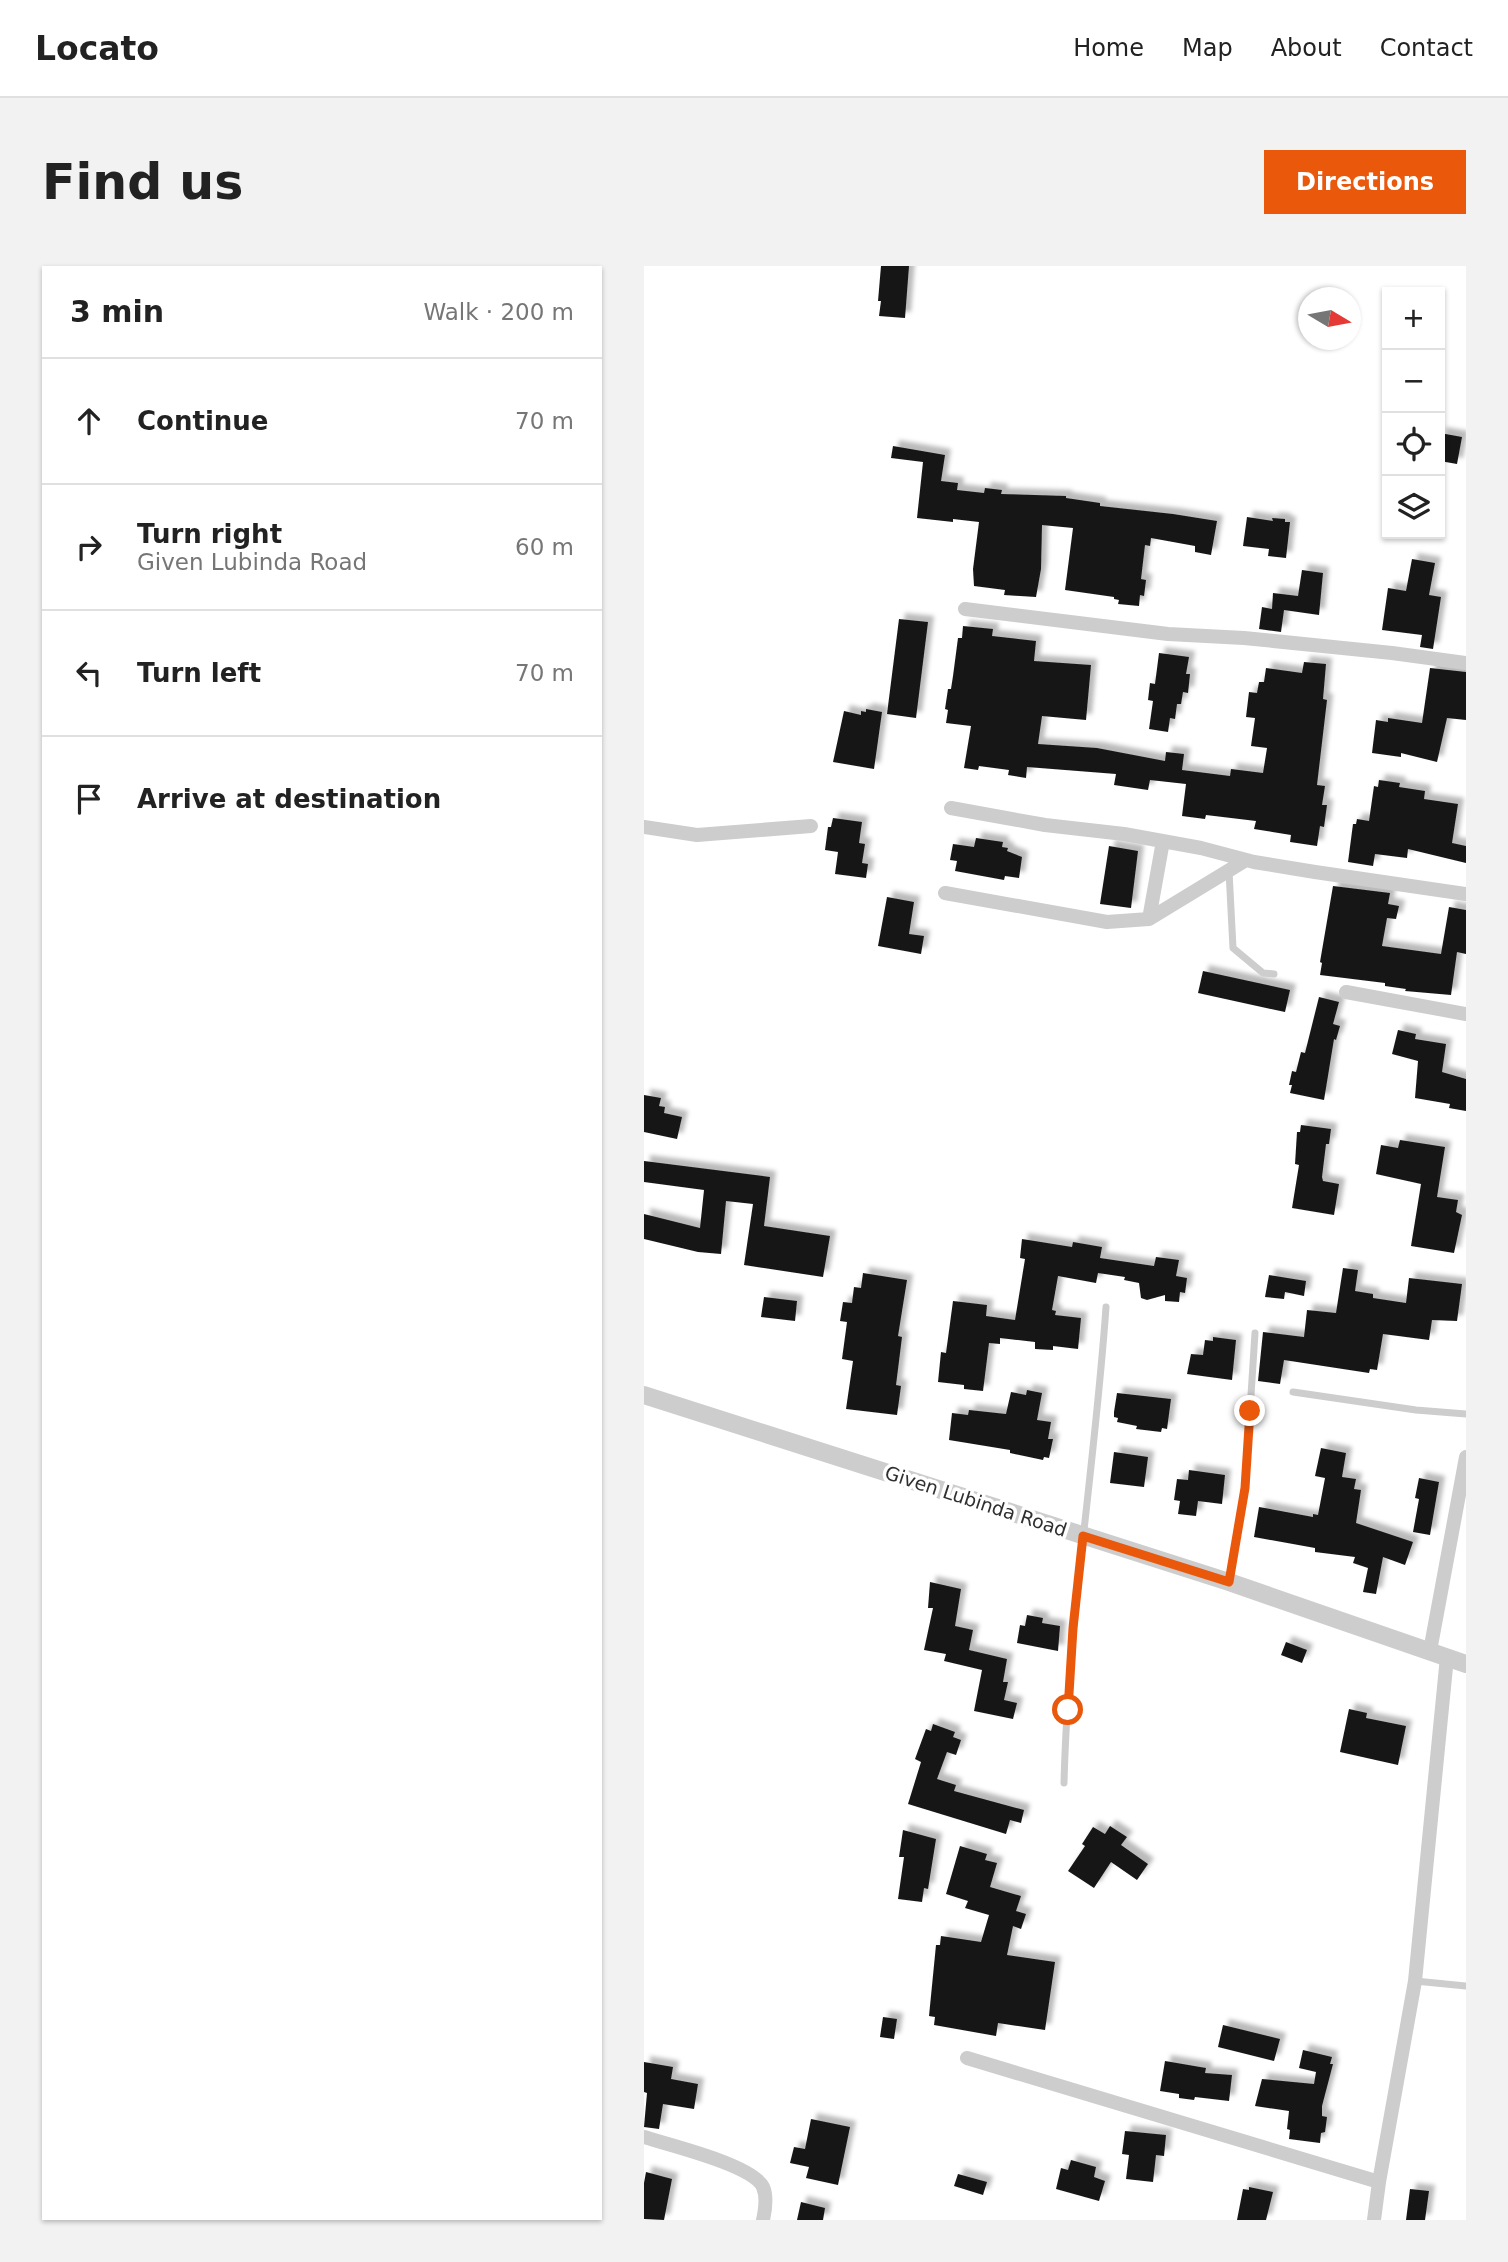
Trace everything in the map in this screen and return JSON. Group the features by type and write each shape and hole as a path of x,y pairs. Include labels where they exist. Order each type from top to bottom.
{"street":[{"path":"965,609 1168,634 1258,639 1466,663"},
{"path":"951,808 1045,825 1163,841 1315,872 1466,894"},
{"path":"644,827 697,835 811,826"},
{"path":"1149,919 1163,841"},
{"path":"945,893 1107,922 1149,919 1246,860"},
{"path":"1346,992 1466,1014"},
{"name":"Given Lubinda Road","path":"644,1395 1229,1582 1466,1664"},
{"path":"1374,2220 1415,1981 1438,1654 1466,1457"},
{"path":"967,2058 1379,2182"},
{"path":"644,2137 739,2168 755,2176 764,2189 763,2220"}],"lane":[{"path":"1229,870 1233,948 1263,972 1274,974"},
{"path":"1064,1783 1073,1628 1095,1441 1106,1307"},
{"path":"1229,1582 1245,1488 1255,1333"},
{"path":"1293,1392 1416,1410 1466,1414"},
{"path":"1415,1981 1466,1986"}],"building":[{"path":"881,266 909,266 905,318 879,316"},
{"path":"1445,434 1462,437 1457,464 1445,462"},
{"path":"893,446 945,455 941,481 958,483 957,490 984,493 985,488 1002,490 1001,494 1066,496 1100,503 1100,506 1217,521 1211,555 1195,552 1195,546 1151,538 1150,546 1145,545 1141,579 1146,580 1144,596 1140,595 1139,606 1118,604 1119,600 1114,597 1065,590 1073,528 1042,525 1041,569 1036,597 1004,595 1005,590 974,586 973,569 979,522 917,518 923,462 891,458"},
{"path":"1247,517 1273,521 1272,518 1285,519 1285,522 1290,522 1286,558 1268,556 1269,549 1243,546"},
{"path":"1412,559 1435,563 1429,595 1441,597 1433,649 1420,647 1422,635 1382,630 1388,588 1406,591"},
{"path":"1302,570 1323,573 1319,615 1284,610 1281,632 1259,629 1262,607 1272,609 1273,593 1298,596"},
{"path":"899,619 928,622 916,718 887,714"},
{"path":"963,626 993,629 992,636 1036,641 1034,661 1091,665 1086,720 1042,716 1038,744 1097,748 1165,761 1166,752 1184,754 1182,770 1230,776 1231,769 1263,773 1267,748 1251,746 1255,718 1246,717 1249,692 1257,693 1259,682 1264,682 1266,668 1302,673 1304,662 1326,664 1323,699 1327,700 1317,785 1325,786 1322,805 1327,805 1324,827 1320,826 1317,846 1290,842 1291,835 1254,829 1256,821 1206,815 1205,819 1182,816 1186,784 1150,780 1148,790 1114,785 1116,774 1027,767 1026,778 1008,775 1009,770 979,766 978,770 964,768 971,726 946,723 948,710 945,709 948,689 951,689 958,638 962,638"},
{"path":"1159,653 1189,657 1186,674 1190,674 1188,693 1183,692 1181,704 1177,704 1175,719 1170,718 1168,732 1149,729 1153,701 1148,700 1150,683 1155,684"},
{"path":"1430,668 1466,672 1466,720 1447,718 1437,762 1401,753 1401,757 1372,753 1376,720 1388,722 1388,718 1422,723"},
{"path":"866,709 882,712 874,769 833,762 844,711 861,715 861,711 866,712"},
{"path":"1379,780 1400,783 1399,787 1425,791 1424,799 1458,804 1452,843 1466,846 1466,863 1408,849 1407,858 1375,854 1373,866 1348,862 1353,824 1356,824 1357,819 1369,821 1374,786 1378,787"},
{"path":"833,818 862,822 859,843 865,844 862,863 868,864 866,878 835,874 838,852 825,850 828,827 831,827"},
{"path":"976,838 1003,842 1002,847 1008,848 1007,851 1022,857 1019,878 1005,876 1004,880 955,871 957,861 950,860 953,844 974,847"},
{"path":"1109,846 1138,851 1131,908 1100,904"},
{"path":"1333,886 1390,893 1388,904 1399,906 1396,919 1387,918 1382,946 1441,954 1449,907 1466,910 1466,954 1457,952 1451,995 1405,991 1406,989 1385,986 1385,983 1320,975"},
{"path":"887,897 914,902 909,934 924,936 921,954 878,946"},
{"path":"1203,971 1290,990 1285,1012 1198,993"},
{"path":"1319,997 1339,1002 1333,1024 1340,1026 1336,1040 1334,1039 1324,1100 1290,1093 1292,1085 1289,1085 1292,1071 1296,1072 1301,1052 1305,1053"},
{"path":"1398,1030 1416,1034 1415,1039 1446,1044 1442,1072 1466,1079 1466,1111 1449,1108 1450,1104 1415,1098 1418,1061 1392,1054"},
{"path":"644,1095 661,1098 659,1106 665,1107 664,1113 682,1117 677,1139 644,1132"},
{"path":"1301,1125 1331,1129 1329,1144 1326,1144 1322,1177 1323,1181 1339,1184 1334,1215 1292,1208 1299,1165 1295,1164 1297,1132 1300,1132"},
{"path":"1400,1140 1445,1147 1437,1197 1458,1200 1456,1212 1462,1215 1454,1253 1411,1246 1421,1184 1376,1174 1381,1145 1398,1148"},
{"path":"644,1161 770,1177 764,1226 830,1236 823,1277 744,1265 753,1204 726,1201 721,1254 698,1252 644,1239 644,1214 700,1228 704,1190 644,1182"},
{"path":"1022,1239 1072,1247 1073,1242 1102,1247 1100,1258 1154,1266 1156,1257 1179,1260 1176,1276 1187,1278 1185,1293 1180,1292 1179,1302 1165,1301 1165,1295 1147,1300 1141,1298 1139,1283 1124,1280 1125,1277 1098,1273 1096,1283 1058,1276 1052,1310 1056,1311 1055,1315 1081,1318 1078,1349 1053,1346 1053,1350 1035,1349 1035,1342 1000,1338 1000,1344 989,1343 983,1391 964,1389 964,1385 938,1382 941,1352 946,1353 953,1301 987,1305 986,1316 1015,1320 1025,1259 1020,1258"},
{"path":"1343,1268 1358,1270 1355,1291 1373,1294 1373,1298 1406,1303 1409,1278 1462,1284 1457,1321 1432,1320 1429,1340 1383,1334 1377,1370 1370,1369 1369,1373 1284,1360 1280,1384 1258,1381 1263,1332 1304,1337 1307,1310 1336,1313"},
{"path":"863,1273 907,1280 898,1336 902,1337 896,1385 901,1386 897,1415 846,1409 853,1361 842,1359 847,1322 840,1321 843,1302 852,1303 854,1287 861,1288"},
{"path":"1269,1275 1306,1281 1304,1296 1285,1292 1284,1299 1265,1297"},
{"path":"764,1297 797,1301 795,1321 761,1317"},
{"path":"1213,1337 1236,1340 1232,1380 1187,1374 1191,1354 1203,1355 1205,1340 1213,1341"},
{"path":"1027,1390 1042,1393 1037,1420 1051,1422 1048,1439 1053,1439 1049,1458 1044,1457 1043,1460 1010,1453 1010,1450 949,1440 952,1413 968,1415 969,1410 1006,1414 1011,1392 1026,1395"},
{"path":"1117,1393 1171,1399 1167,1429 1162,1428 1161,1432 1136,1429 1137,1426 1117,1422 1118,1418 1114,1417 1114,1412"},
{"path":"1321,1448 1346,1453 1342,1477 1356,1479 1354,1489 1361,1490 1356,1523 1413,1542 1405,1565 1383,1557 1376,1594 1363,1592 1368,1568 1353,1563 1355,1557 1315,1552 1315,1548 1254,1537 1259,1507 1313,1517 1313,1514 1318,1515 1325,1478 1315,1476"},
{"path":"1114,1452 1148,1457 1144,1487 1110,1483"},
{"path":"1189,1470 1225,1475 1222,1504 1198,1501 1196,1516 1178,1514 1180,1501 1174,1500 1177,1479 1188,1480"},
{"path":"1419,1478 1439,1482 1430,1535 1413,1532 1419,1499 1415,1498"},
{"path":"930,1582 961,1589 955,1626 973,1630 969,1650 1007,1659 1003,1682 1008,1682 1004,1700 1017,1703 1013,1719 974,1711 982,1670 944,1661 946,1654 924,1650 933,1608 928,1608"},
{"path":"1027,1615 1043,1618 1042,1623 1060,1626 1058,1651 1017,1643 1020,1625 1025,1626"},
{"path":"1286,1642 1307,1650 1302,1663 1281,1655"},
{"path":"1349,1709 1367,1713 1366,1718 1406,1726 1398,1765 1340,1752"},
{"path":"933,1724 955,1732 953,1737 961,1740 956,1755 947,1752 937,1779 956,1785 954,1791 1024,1810 1021,1823 1010,1820 1006,1834 908,1804 921,1762 915,1759 926,1729 931,1731"},
{"path":"1110,1826 1127,1837 1121,1845 1148,1864 1137,1880 1111,1862 1094,1888 1068,1871 1085,1846 1082,1844 1093,1827 1105,1834"},
{"path":"903,1830 936,1839 928,1889 924,1888 922,1902 898,1899 904,1857 899,1857"},
{"path":"960,1846 987,1854 985,1860 997,1863 990,1887 1021,1896 1016,1911 1026,1914 1021,1929 1013,1926 1007,1955 1055,1962 1045,2030 998,2023 996,2036 934,2025 935,2017 929,2016 936,1945 940,1945 941,1936 981,1942 989,1915 965,1908 968,1901 946,1894"},
{"path":"883,2017 897,2019 894,2039 880,2037"},
{"path":"1223,2025 1280,2039 1274,2061 1218,2047"},
{"path":"1303,2050 1332,2057 1330,2064 1333,2064 1322,2106 1322,2116 1327,2117 1325,2132 1321,2133 1320,2143 1289,2139 1289,2111 1255,2106 1262,2079 1314,2084 1316,2072 1299,2068"},
{"path":"1165,2061 1206,2068 1205,2073 1232,2075 1229,2101 1179,2098 1179,2094 1160,2091"},
{"path":"644,2062 673,2067 671,2079 698,2084 694,2109 663,2104 659,2129 644,2127 647,2093 644,2092"},
{"path":"811,2119 850,2127 838,2185 806,2178 809,2167 790,2163 794,2147 805,2149"},
{"path":"1125,2131 1166,2135 1164,2156 1156,2155 1153,2182 1126,2179 1129,2155 1122,2154"},
{"path":"1071,2160 1096,2167 1094,2177 1105,2181 1099,2201 1056,2189 1061,2168 1068,2170"},
{"path":"646,2172 672,2179 664,2220 644,2219"},
{"path":"958,2174 987,2182 983,2195 954,2186"},
{"path":"1249,2187 1273,2192 1266,2220 1237,2220 1243,2189 1249,2190"},
{"path":"1410,2189 1429,2191 1425,2220 1406,2220"},
{"path":"801,2202 825,2208 823,2220 797,2220"}],"route":[{"path":"1068,1710 1083,1536 1229,1582 1245,1488 1250,1411"}]}
